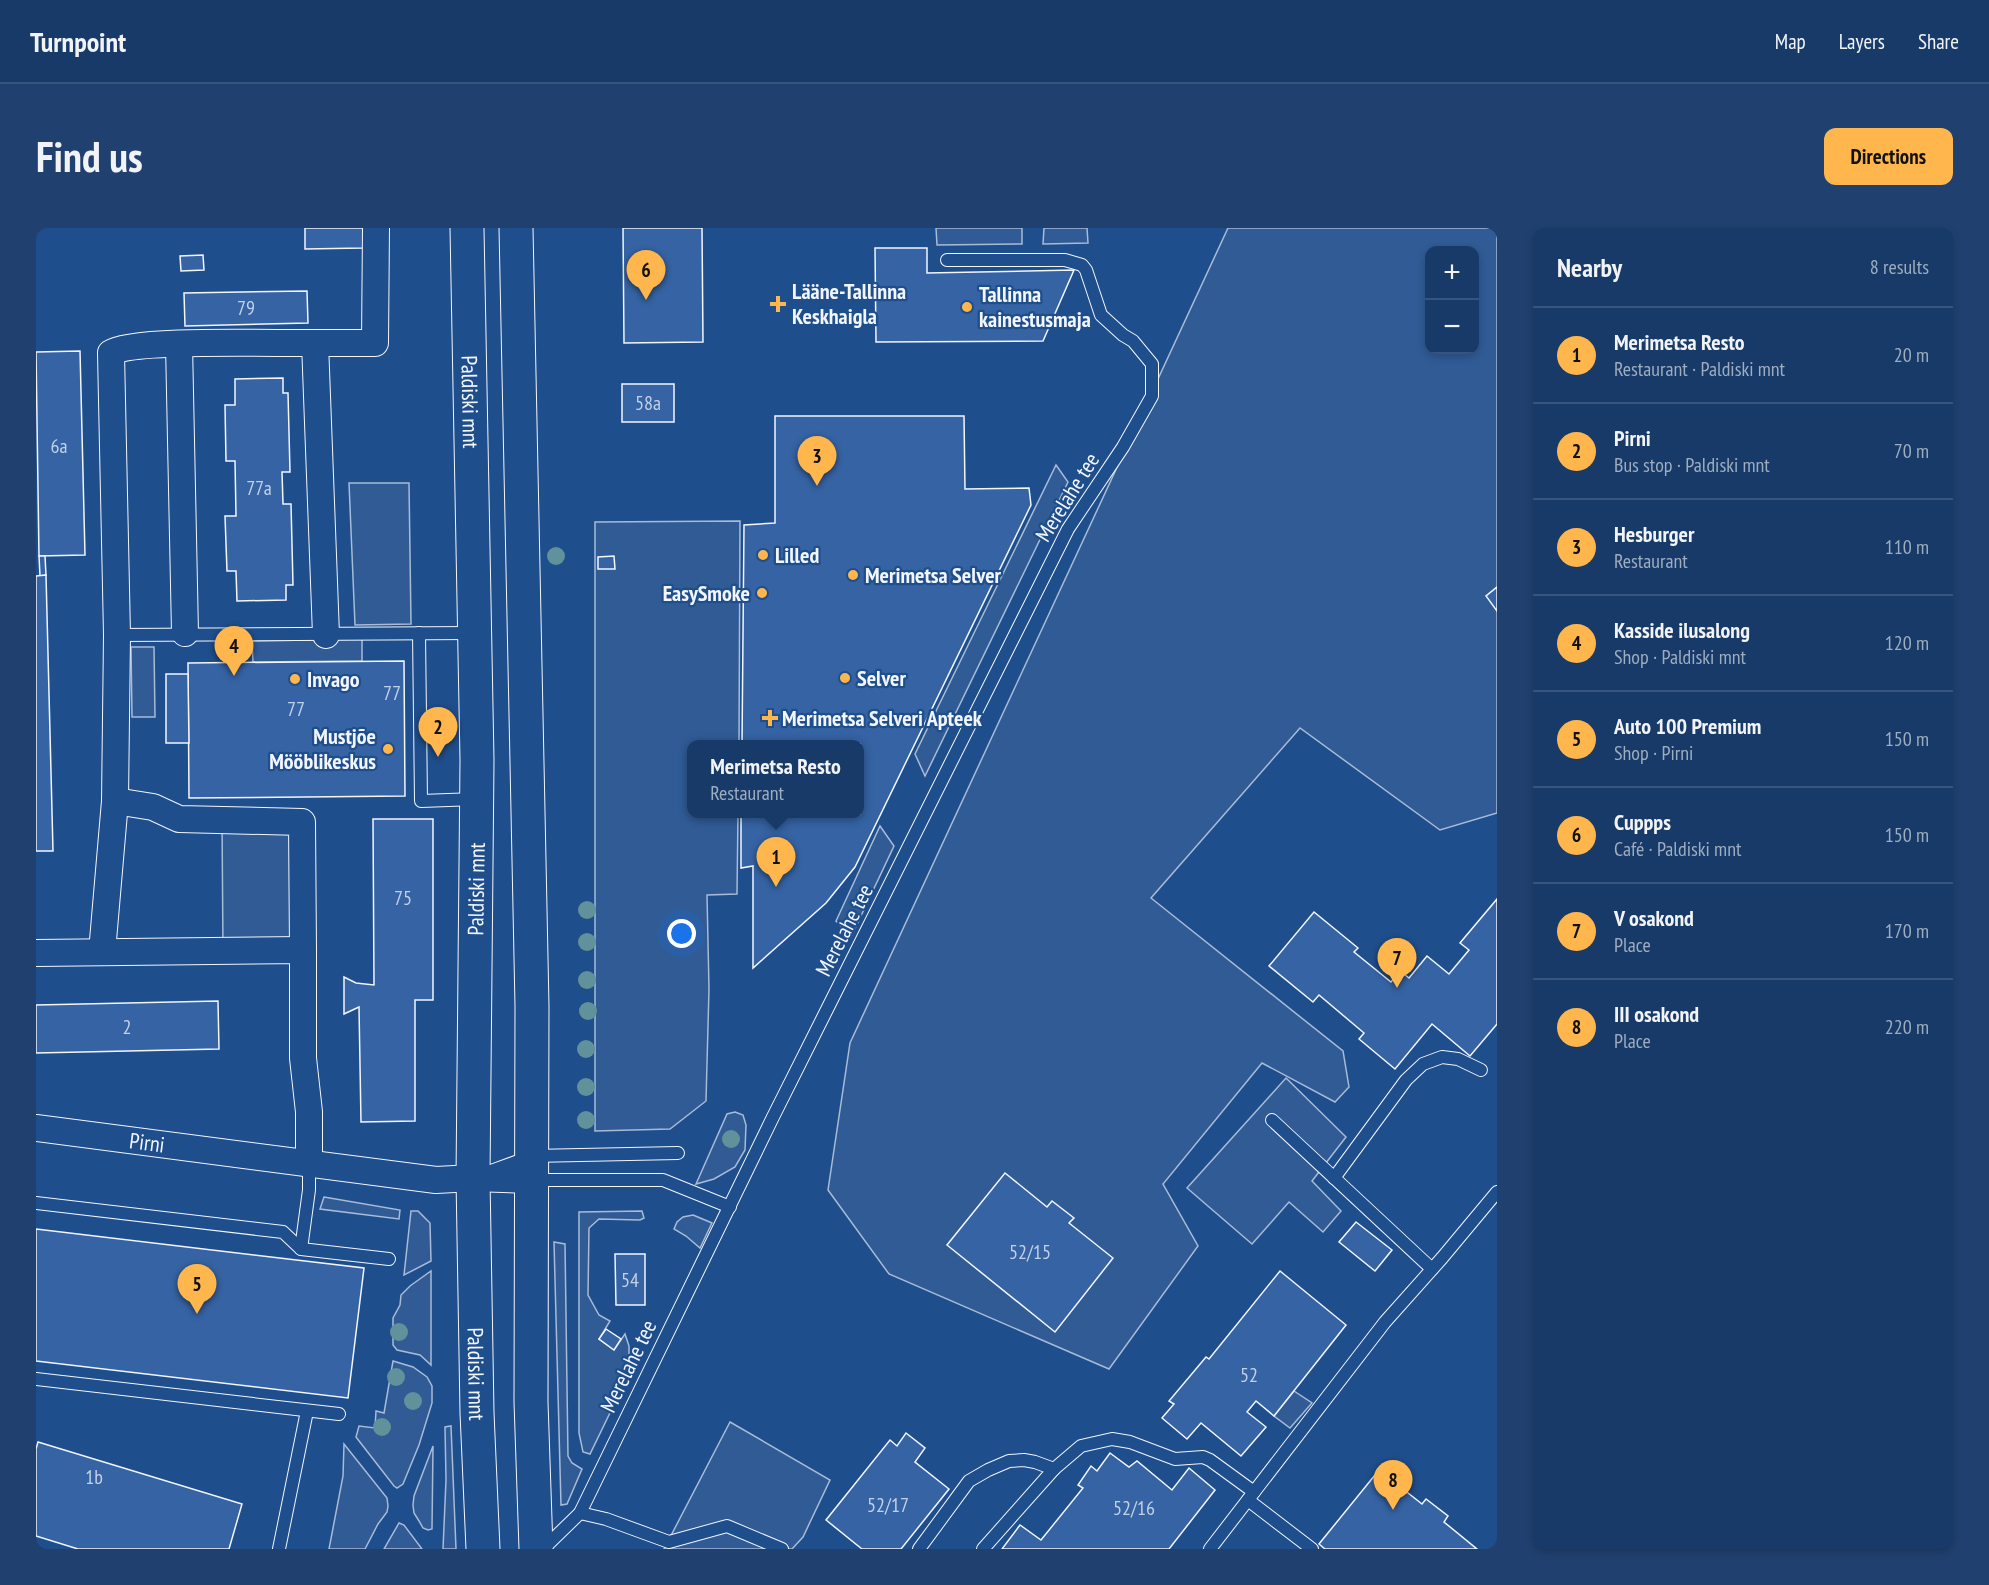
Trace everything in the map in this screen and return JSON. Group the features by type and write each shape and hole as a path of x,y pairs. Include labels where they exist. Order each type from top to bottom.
{"main road":[{"name":"Paldiski mnt","path":"466,228 477,799 473,1178 477,1413 483,1549"},
{"path":"516,228 532,994 531,1402 536,1549"}],"street":[{"path":"102,952 115,801 117,634 111,353 117,349 179,344 375,343 376,228"},
{"path":"315,343 326,634"},
{"path":"179,344 185,633"},
{"path":"115,801 153,807 179,819 302,822 303,1058 309,1112 309,1164"},
{"path":"36,953 303,950"},
{"name":"Pirni","path":"36,1128 436,1180 473,1178 532,1168"}],"lane":[{"name":"Merelahe tee","path":"543,1549 580,1513 774,1117 1068,529 1123,447 1152,396 1152,364 1133,341 1101,315 1086,270 1082,265 1065,260 947,260"},
{"path":"418,633 421,801 477,799"},
{"path":"117,634 475,633"},
{"path":"1334,1178 1406,1080 1423,1064 1442,1057 1458,1059 1481,1070"},
{"path":"1272,1120 1432,1269"},
{"path":"532,1168 678,1153"},
{"path":"301,1248 309,1190 309,1164"},
{"path":"532,1168 663,1180 730,1207"},
{"path":"1210,1549 1385,1322 1497,1192"},
{"path":"36,1203 283,1232 301,1248 389,1259"},
{"path":"36,1379 339,1414"},
{"path":"279,1549 307,1411"},
{"path":"983,1549 1054,1469 1081,1446 1112,1439 1130,1442 1175,1459 1203,1457 1210,1460 1312,1549"},
{"path":"919,1549 969,1481 1009,1461 1024,1460 1054,1469"},
{"path":"580,1513 606,1519 669,1542 727,1526 782,1549"}],"shaded area":[{"path":"936,228 1022,228 1022,244 937,245"},
{"path":"1044,228 1087,228 1088,243 1043,244"},
{"path":"1228,228 1497,228 1497,813 1440,830 1300,728 1151,898 1343,1051 1349,1087 1335,1102 1262,1063 1163,1184 1198,1246 1109,1369 889,1274 828,1190 850,1043"},
{"path":"1056,465 1068,482 925,776 915,754"},
{"path":"349,483 409,483 411,624 355,625"},
{"path":"740,521 739,740 687,740 687,818 738,818 737,894 707,895 709,989 706,1101 670,1129 595,1131 595,522"},
{"path":"362,639 362,661 253,662 252,641"},
{"path":"131,647 154,647 155,717 132,717"},
{"path":"222,820 302,822 303,950 223,951"},
{"path":"880,826 894,846 851,937 836,921"},
{"path":"1286,1078 1346,1137 1312,1181 1341,1211 1323,1232 1289,1202 1252,1244 1187,1188"},
{"path":"735,1112 743,1115 746,1125 745,1150 735,1167 714,1179 696,1184 727,1114"},
{"path":"324,1197 400,1210 399,1219 320,1209"},
{"path":"411,1211 418,1211 430,1223 431,1261 404,1275"},
{"path":"642,1211 644,1218 640,1220 599,1219 589,1228 588,1295 599,1315 610,1321 599,1339 614,1350 625,1334 629,1346 622,1388 590,1454 583,1452 579,1433 579,1212"},
{"path":"693,1215 712,1223 700,1248 674,1229 683,1217"},
{"path":"554,1242 565,1244 568,1456 572,1463 582,1469 567,1504 561,1505"},
{"path":"431,1271 431,1365 420,1355 397,1350 393,1345 393,1318 400,1305 401,1295"},
{"path":"393,1361 413,1367 427,1377 432,1386 432,1403 419,1445 403,1484 397,1488 356,1437 359,1426 375,1428 376,1411 384,1413"},
{"path":"1294,1391 1312,1403 1290,1428 1274,1416"},
{"path":"730,1422 830,1480 803,1537 792,1549 664,1549"},
{"path":"451,1426 456,1549 443,1549 446,1480 445,1427"},
{"path":"344,1444 387,1498 387,1512 365,1549 329,1549 343,1476"},
{"path":"433,1446 432,1529 428,1530 423,1528 414,1513 413,1505 414,1496"},
{"path":"399,1523 404,1525 422,1549 384,1549"}],"building":[{"path":"305,228 363,228 363,248 305,249"},
{"path":"623,228 702,228 703,342 624,343"},
{"name":"Tallinna kainestusmaja","path":"875,248 927,248 927,273 1074,270 1043,341 876,342"},
{"path":"203,255 204,270 181,271 180,256"},
{"path":"307,291 308,323 185,326 184,293"},
{"path":"80,351 85,555 39,556 36,352"},
{"path":"283,378 283,393 288,393 290,472 282,472 283,504 291,504 293,585 286,585 286,600 237,601 236,571 227,571 225,516 236,516 235,461 226,461 225,405 235,405 235,379"},
{"path":"622,384 674,384 674,422 622,422"},
{"name":"Selver","path":"775,416 964,416 965,489 1029,488 1031,505 855,867 826,903 753,968 753,866 741,868 741,818 864,818 864,740 742,740 744,525 775,523"},
{"path":"39,556 45,556 46,575 40,576"},
{"path":"614,556 615,569 598,569 598,557"},
{"path":"46,575 53,851 36,851 36,576"},
{"path":"1497,587 1497,611 1486,596"},
{"path":"404,661 405,796 189,798 188,663"},
{"path":"166,674 188,674 189,743 166,743"},
{"path":"373,819 433,819 433,1000 415,1000 415,1121 361,1122 359,1007 344,1014 344,977 356,983 374,985"},
{"path":"1497,899 1497,1024 1470,1056 1432,1024 1395,1069 1359,1039 1364,1033 1319,995 1313,1002 1269,966 1314,912 1358,948 1354,952 1391,982 1400,971 1409,978 1427,956 1449,974 1469,950 1460,943"},
{"path":"218,1001 219,1049 36,1053 36,1005"},
{"path":"1005,1173 1047,1207 1052,1201 1074,1218 1069,1223 1113,1258 1055,1332 947,1245"},
{"path":"1356,1222 1392,1250 1375,1271 1339,1242"},
{"path":"36,1229 364,1268 348,1398 36,1361"},
{"path":"615,1254 645,1254 645,1305 616,1305"},
{"path":"1280,1271 1346,1325 1274,1416 1256,1401 1247,1412 1266,1427 1241,1456 1201,1423 1187,1439 1162,1418 1174,1404 1169,1401 1206,1357 1209,1359"},
{"path":"606,1329 621,1339 614,1350 599,1339"},
{"path":"906,1433 925,1448 915,1462 949,1489 901,1549 862,1549 826,1520 890,1440 897,1446"},
{"path":"38,1442 242,1504 229,1549 78,1549 36,1536 36,1449"},
{"path":"1110,1453 1129,1467 1137,1461 1172,1490 1189,1468 1215,1490 1169,1549 1002,1549 1020,1525 1041,1540 1083,1488 1078,1485 1091,1466 1097,1471"},
{"path":"1379,1470 1422,1504 1426,1499 1448,1516 1444,1522 1477,1549 1325,1549 1319,1544"}],"place":[{"name":"Cuppps","path":"646,300"},
{"name":"Lääne-Tallinna Keskhaigla","path":"778,304"},
{"name":"Tallinna kainestusmaja","path":"967,307"},
{"name":"Hesburger","path":"817,486"},
{"name":"Lilled","path":"763,555"},
{"name":"Merimetsa Selver","path":"853,575"},
{"name":"EasySmoke","path":"762,593"},
{"name":"Kasside ilusalong","path":"234,676"},
{"name":"Selver","path":"845,678"},
{"name":"Invago","path":"295,679"},
{"name":"Merimetsa Selveri Apteek","path":"770,718"},
{"name":"Mustjõe Mööblikeskus","path":"388,749"},
{"name":"Pirni","path":"438,757"},
{"name":"Merimetsa Resto","path":"776,887"},
{"name":"V osakond","path":"1397,988"},
{"name":"Auto 100 Premium","path":"197,1314"},
{"name":"III osakond","path":"1393,1510"}]}
